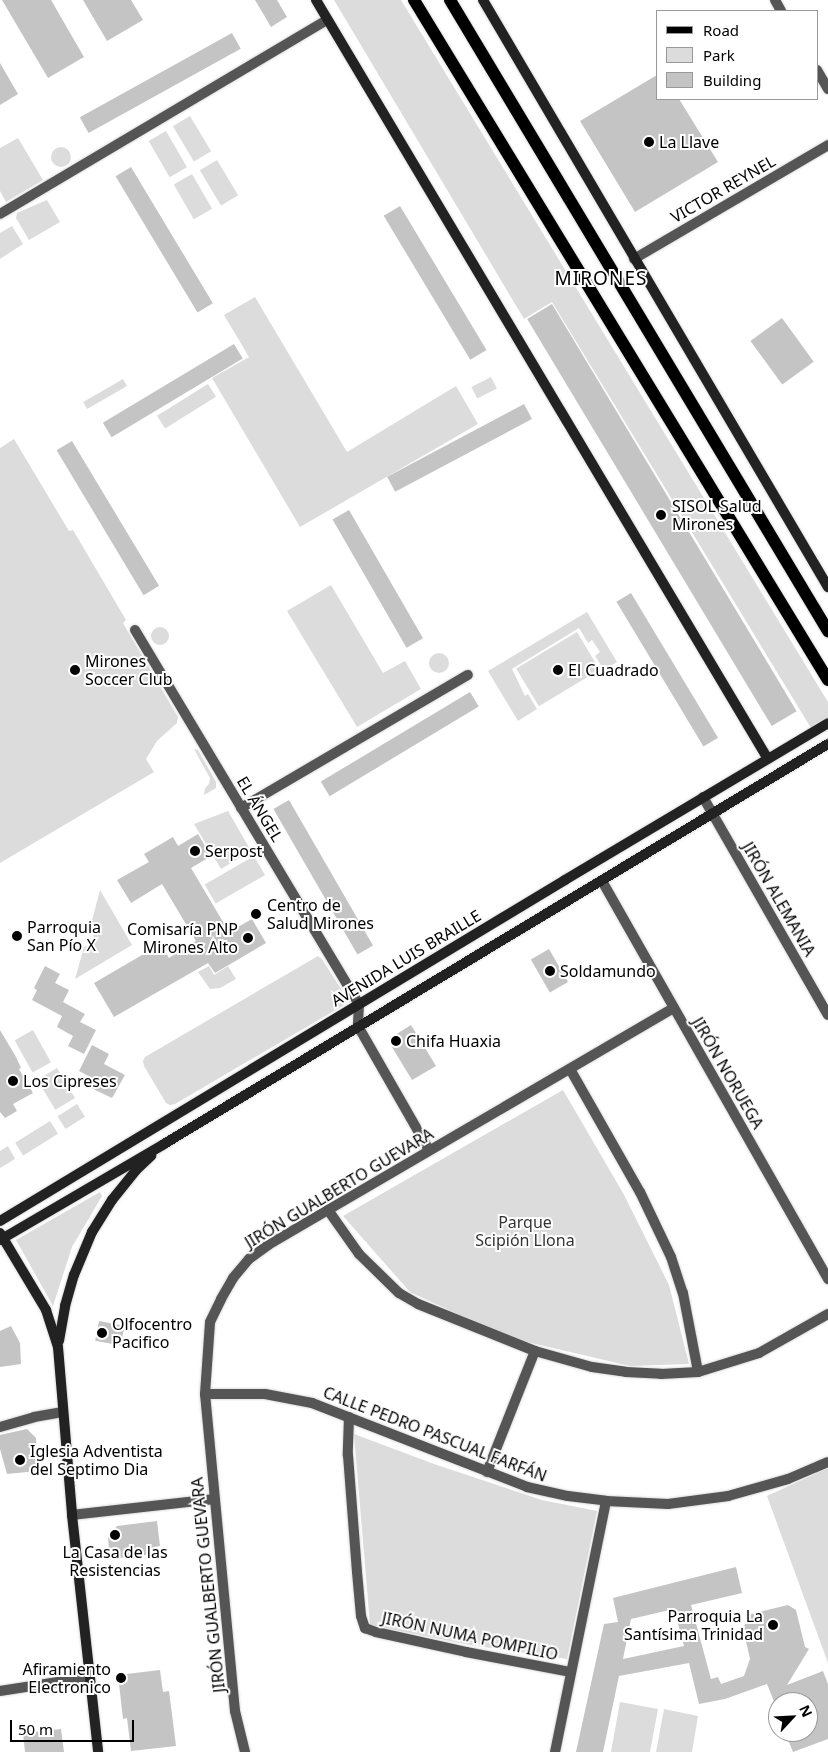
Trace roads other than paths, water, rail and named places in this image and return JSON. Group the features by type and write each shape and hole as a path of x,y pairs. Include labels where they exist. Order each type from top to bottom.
{"main road":[{"path":"414,0 828,680"},
{"path":"450,0 828,631"}],"street":[{"path":"316,0 768,759"},
{"path":"483,0 828,587"},
{"path":"0,214 327,20"},
{"path":"818,72 827,85"},
{"name":"VICTOR REYNEL","path":"634,259 828,145"},
{"name":"EL ÁNGEL","path":"136,630 358,1004"},
{"path":"242,808 468,675"},
{"name":"AVENIDA LUIS BRAILLE","path":"0,1221 358,1004 828,724"},
{"name":"AVENIDA LUIS BRAILLE","path":"1,1236 164,1144 828,744"},
{"name":"JIRÓN ALEMANIA","path":"703,797 828,1015"},
{"name":"JIRÓN NORUEGA","path":"602,881 828,1279"},
{"path":"358,1004 358,1026 429,1150"},
{"name":"JIRÓN GUALBERTO GUEVARA","path":"246,1752 235,1711 214,1499 206,1394 210,1322 233,1278 249,1259 268,1245 674,1008"},
{"path":"570,1069 640,1192 671,1257 683,1293 698,1372"},
{"path":"58,1347 65,1306 74,1274 92,1232 112,1200 136,1170 164,1144"},
{"path":"328,1210 359,1254 399,1293 418,1304 535,1351 592,1367 626,1372 661,1374 698,1372 759,1352 828,1314"},
{"path":"1,1236 46,1310 54,1327 58,1347 72,1515 98,1752"},
{"path":"487,1472 535,1351"},
{"name":"CALLE PEDRO PASCUAL FARFÁN","path":"206,1394 265,1394 286,1397 350,1417 487,1472 547,1492 606,1501 668,1504 728,1496 788,1479 828,1462"},
{"path":"0,1427 34,1417 63,1412"},
{"name":"JIRÓN NUMA POMPILIO","path":"350,1417 348,1456 361,1616 365,1628 466,1652 571,1672"},
{"path":"72,1515 214,1499"},
{"path":"555,1752 606,1501"},
{"path":"0,1691 90,1677"}],"place":[{"name":"La Llave","path":"649,142"},
{"name":"SISOL Salud Mirones","path":"661,515"},
{"name":"Mirones Soccer Club","path":"75,670"},
{"name":"El Cuadrado","path":"558,670"},
{"name":"Serpost","path":"195,851"},
{"name":"Centro de Salud Mirones","path":"256,914"},
{"name":"Parroquia San Pío X","path":"17,936"},
{"name":"Comisaría PNP Mirones Alto","path":"248,938"},
{"name":"Soldamundo","path":"550,971"},
{"name":"Chifa Huaxia","path":"396,1041"},
{"name":"Los Cipreses","path":"13,1081"},
{"name":"Olfocentro Pacifico","path":"102,1333"},
{"name":"Iglesia Adventista del Septimo Dia","path":"20,1460"},
{"name":"La Casa de las Resistencias","path":"115,1535"},
{"name":"Parroquia La Santísima Trinidad","path":"773,1625"},
{"name":"Afiramiento Electronico","path":"121,1678"}],"district":[{"name":"MIRONES","path":"601,279"}],"park label":[{"name":"Parque Scipión Llona","path":"525,1231"}]}
